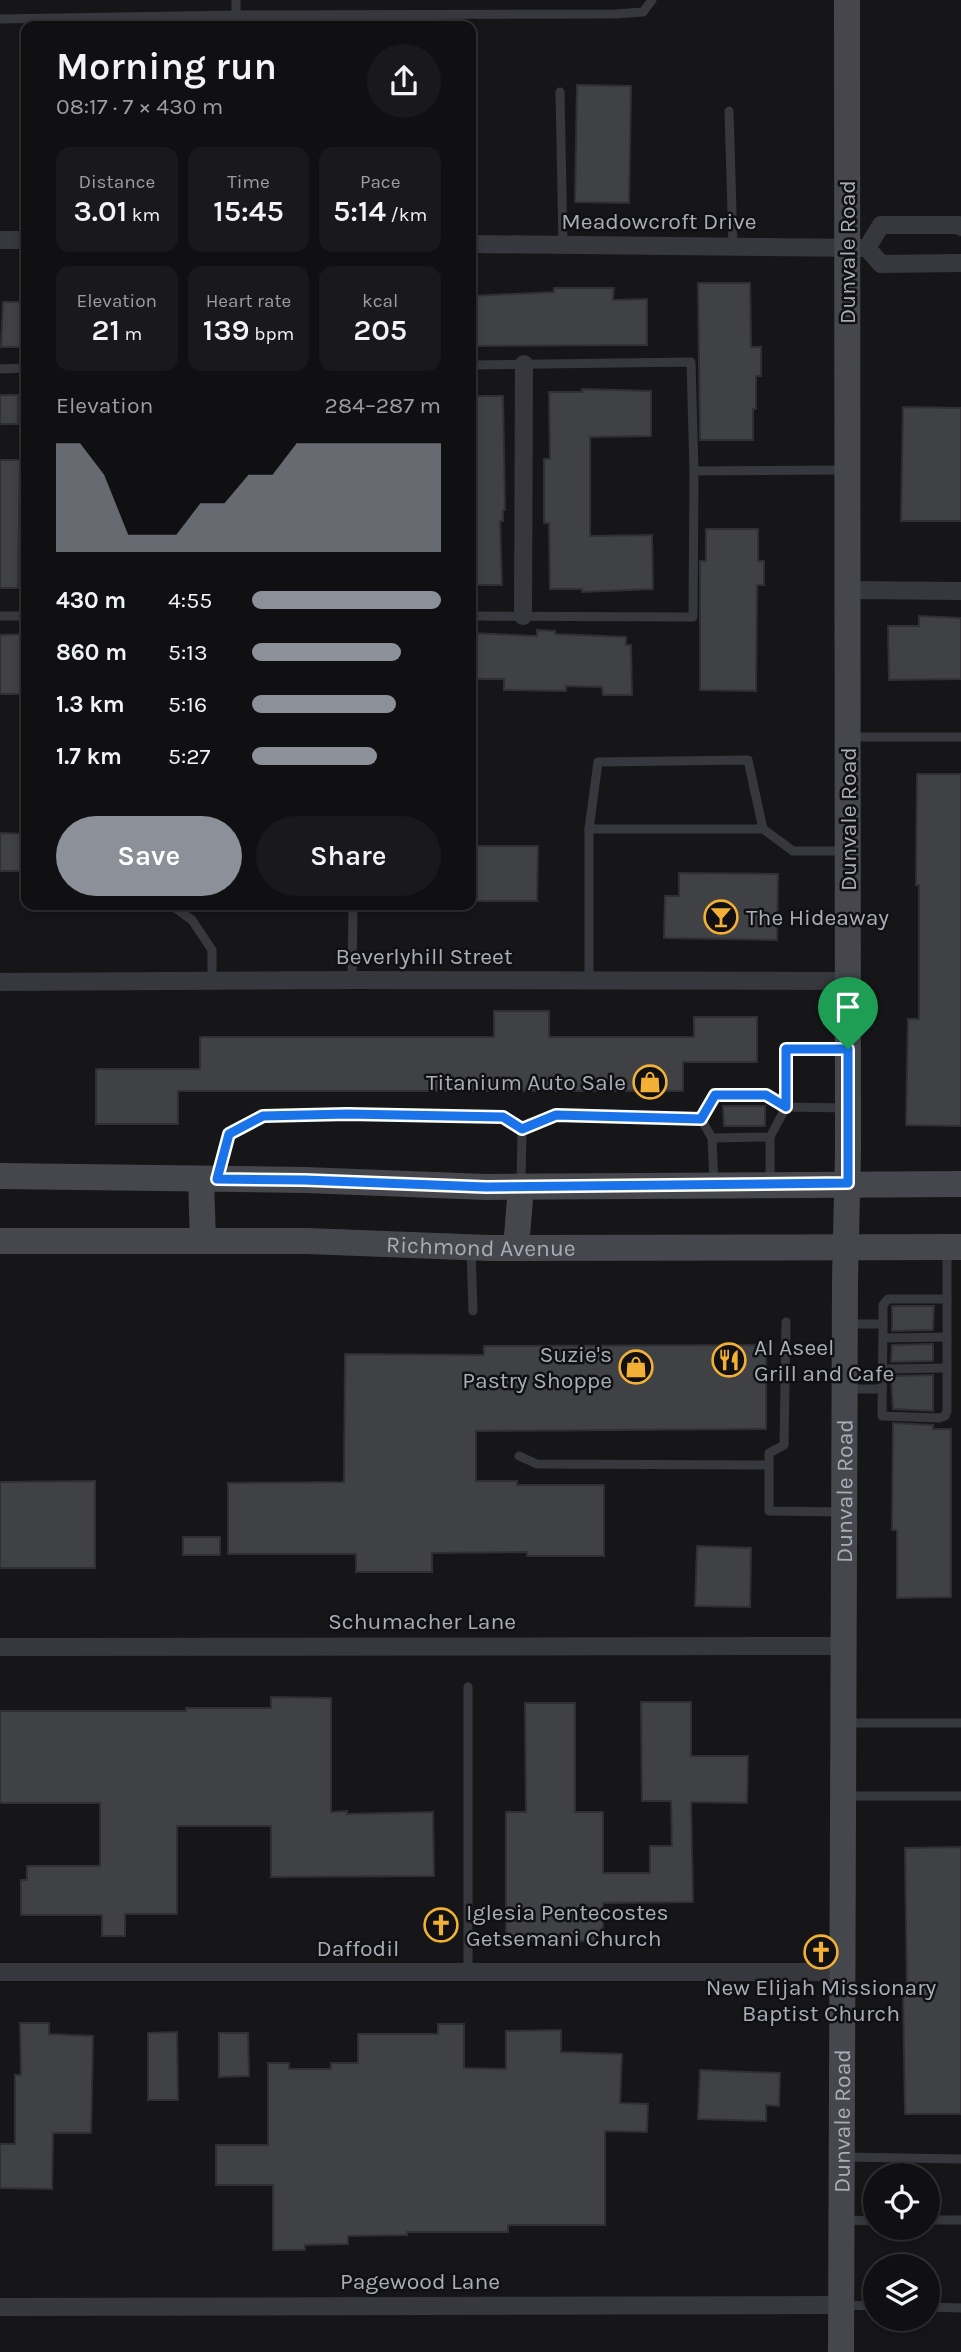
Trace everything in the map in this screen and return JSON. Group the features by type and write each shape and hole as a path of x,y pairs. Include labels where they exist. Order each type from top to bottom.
{"street":[{"name":"Dunvale Road","path":"841,2352 845,1324 848,1183 848,470 857,247 847,0"},
{"path":"961,228 958,225 881,225 857,247 881,264 961,263"},
{"path":"0,240 21,240"},
{"name":"Meadowcroft Drive","path":"476,244 857,247"},
{"path":"523,616 524,364"},
{"path":"848,590 961,590"},
{"name":"Beverlyhill Street","path":"0,982 848,981"},
{"path":"0,1176 521,1186 961,1184"},
{"path":"204,1241 209,1179"},
{"path":"516,1248 521,1186"},
{"name":"Richmond Avenue","path":"0,1241 307,1241 516,1248 846,1245 954,1247"},
{"name":"Schumacher Lane","path":"0,1647 844,1646"},
{"name":"Daffodil","path":"0,1972 842,1972"},
{"name":"Pagewood Lane","path":"0,2307 841,2305"}],"lane":[{"path":"236,0 236,15"},
{"path":"0,19 616,14 643,12 652,0"},
{"path":"560,92 563,245"},
{"path":"729,111 733,246"},
{"path":"476,365 691,362 694,471 693,617 476,616"},
{"path":"0,369 21,368"},
{"path":"694,471 848,470"},
{"path":"0,616 21,616"},
{"path":"848,737 961,737"},
{"path":"589,980 589,829 598,762 748,760 764,829"},
{"path":"589,829 764,829 793,851 848,851"},
{"path":"178,910 192,920 212,950 212,981"},
{"path":"352,980 353,910"},
{"path":"770,1184 770,1137 786,1107 786,1049 848,1049"},
{"path":"701,1119 715,1095 766,1095 786,1107 848,1108"},
{"path":"209,1179 229,1134 263,1116 347,1114 503,1117 522,1129"},
{"path":"522,1129 556,1115 701,1119"},
{"path":"701,1119 712,1138 714,1184"},
{"path":"521,1186 522,1129"},
{"path":"712,1138 770,1137"},
{"path":"471,1247 472,1311"},
{"path":"947,1299 888,1299 883,1305 881,1413 884,1418 939,1418 947,1411 947,1299 954,1247"},
{"path":"786,1322 784,1445 769,1453 769,1511 845,1512"},
{"path":"845,1324 883,1324"},
{"path":"883,1338 947,1337"},
{"path":"883,1369 947,1368"},
{"path":"845,1389 882,1390"},
{"path":"519,1456 537,1464 769,1465"},
{"path":"468,1687 468,1973"},
{"path":"844,1723 961,1723"},
{"path":"843,1796 961,1796"},
{"path":"841,2157 961,2159"},
{"path":"840,2220 863,2221"},
{"path":"940,2220 961,2220"},
{"path":"841,2305 863,2306"},
{"path":"940,2307 961,2308"}],"building":[{"path":"577,85 631,86 629,203 575,202"},
{"path":"698,283 750,283 751,347 761,347 761,376 756,376 756,409 753,409 753,440 700,440"},
{"path":"554,288 614,288 613,300 647,299 647,345 476,346 476,296 554,292"},
{"path":"3,302 21,302 21,347 1,347"},
{"path":"582,389 651,391 651,436 590,437 590,536 652,535 653,589 582,592 582,589 550,589 549,523 544,523 544,459 550,459 549,392 582,392"},
{"path":"0,395 18,395 18,424 0,424"},
{"path":"476,396 503,396 505,510 503,521 500,521 502,585 476,585"},
{"path":"903,407 961,408 961,521 901,521"},
{"path":"0,460 20,460 18,588 0,588"},
{"path":"706,529 758,529 758,561 764,561 764,585 757,585 756,691 700,690 700,561 706,561"},
{"path":"919,616 961,618 961,679 889,680 888,626 919,626"},
{"path":"537,630 555,631 555,634 626,637 626,645 631,645 632,695 603,695 602,687 566,686 566,691 504,690 504,679 476,679 476,633 537,636"},
{"path":"21,634 21,694 0,694 0,635"},
{"path":"917,774 961,774 961,1126 906,1125 908,1019 919,1019"},
{"path":"0,833 21,834 21,871 0,871"},
{"path":"476,846 538,846 537,901 476,901"},
{"name":"The Hideaway","path":"679,873 778,874 777,940 664,938 665,896 679,896"},
{"path":"494,1011 549,1011 549,1037 694,1037 694,1017 757,1017 757,1062 683,1062 683,1091 178,1091 178,1124 96,1124 96,1069 200,1069 200,1037 494,1037"},
{"path":"723,1106 765,1106 765,1126 724,1126"},
{"path":"892,1306 934,1306 933,1330 892,1331"},
{"path":"933,1344 933,1361 891,1362 892,1345"},
{"path":"766,1345 766,1429 476,1431 476,1481 517,1481 517,1485 604,1485 604,1556 527,1556 527,1552 432,1553 432,1572 356,1572 356,1554 228,1554 228,1483 344,1482 345,1354 484,1355 484,1346"},
{"path":"933,1375 933,1411 893,1409 891,1376"},
{"path":"893,1423 933,1425 933,1429 951,1429 951,1597 897,1598 897,1530 892,1530"},
{"path":"95,1481 95,1568 0,1568 0,1482"},
{"path":"183,1537 220,1537 220,1555 183,1555"},
{"path":"697,1546 751,1548 750,1607 695,1606"},
{"path":"271,1697 331,1698 331,1812 433,1812 434,1876 271,1877 271,1826 177,1826 177,1914 125,1914 125,1936 102,1936 102,1915 21,1915 21,1880 27,1880 27,1866 100,1866 100,1803 0,1803 0,1711 271,1708"},
{"path":"641,1702 691,1702 691,1756 748,1756 747,1803 691,1802 693,1902 603,1903 603,1941 506,1941 506,1812 526,1812 525,1703 575,1703 575,1812 603,1812 603,1873 650,1873 650,1846 672,1846 671,1801 642,1801"},
{"path":"961,1847 961,2114 905,2114 905,1848"},
{"path":"20,2023 49,2023 49,2034 93,2036 91,2133 53,2133 52,2189 0,2188 0,2144 15,2144 15,2075 21,2075"},
{"path":"438,2024 464,2024 464,2068 506,2069 506,2031 561,2030 561,2052 622,2054 620,2103 648,2104 647,2132 605,2131 605,2225 508,2225 508,2232 407,2232 407,2235 348,2236 348,2244 305,2245 305,2250 273,2250 273,2185 216,2185 216,2145 268,2145 268,2063 289,2063 289,2069 331,2069 331,2063 358,2063 358,2034 438,2034"},
{"path":"177,2032 178,2100 148,2100 148,2033"},
{"path":"219,2033 248,2033 249,2076 219,2077"},
{"path":"700,2070 780,2073 779,2106 766,2105 766,2121 698,2119"}],"place":[{"name":"The Hideaway","path":"721,917"},
{"name":"Titanium Auto Sale","path":"650,1082"},
{"name":"Al Aseel Grill and Cafe","path":"729,1360"},
{"name":"Suzie's Pastry Shoppe","path":"636,1367"},
{"name":"Iglesia Pentecostes Getsemani Church","path":"441,1925"},
{"name":"New Elijah Missionary Baptist Church","path":"821,1952"}],"route":[{"path":"786,1049 848,1049 848,1183 486,1187 217,1179 229,1134 263,1116 347,1114 503,1117 522,1129 556,1115 701,1119 715,1095 766,1095 786,1107 786,1049"}]}
